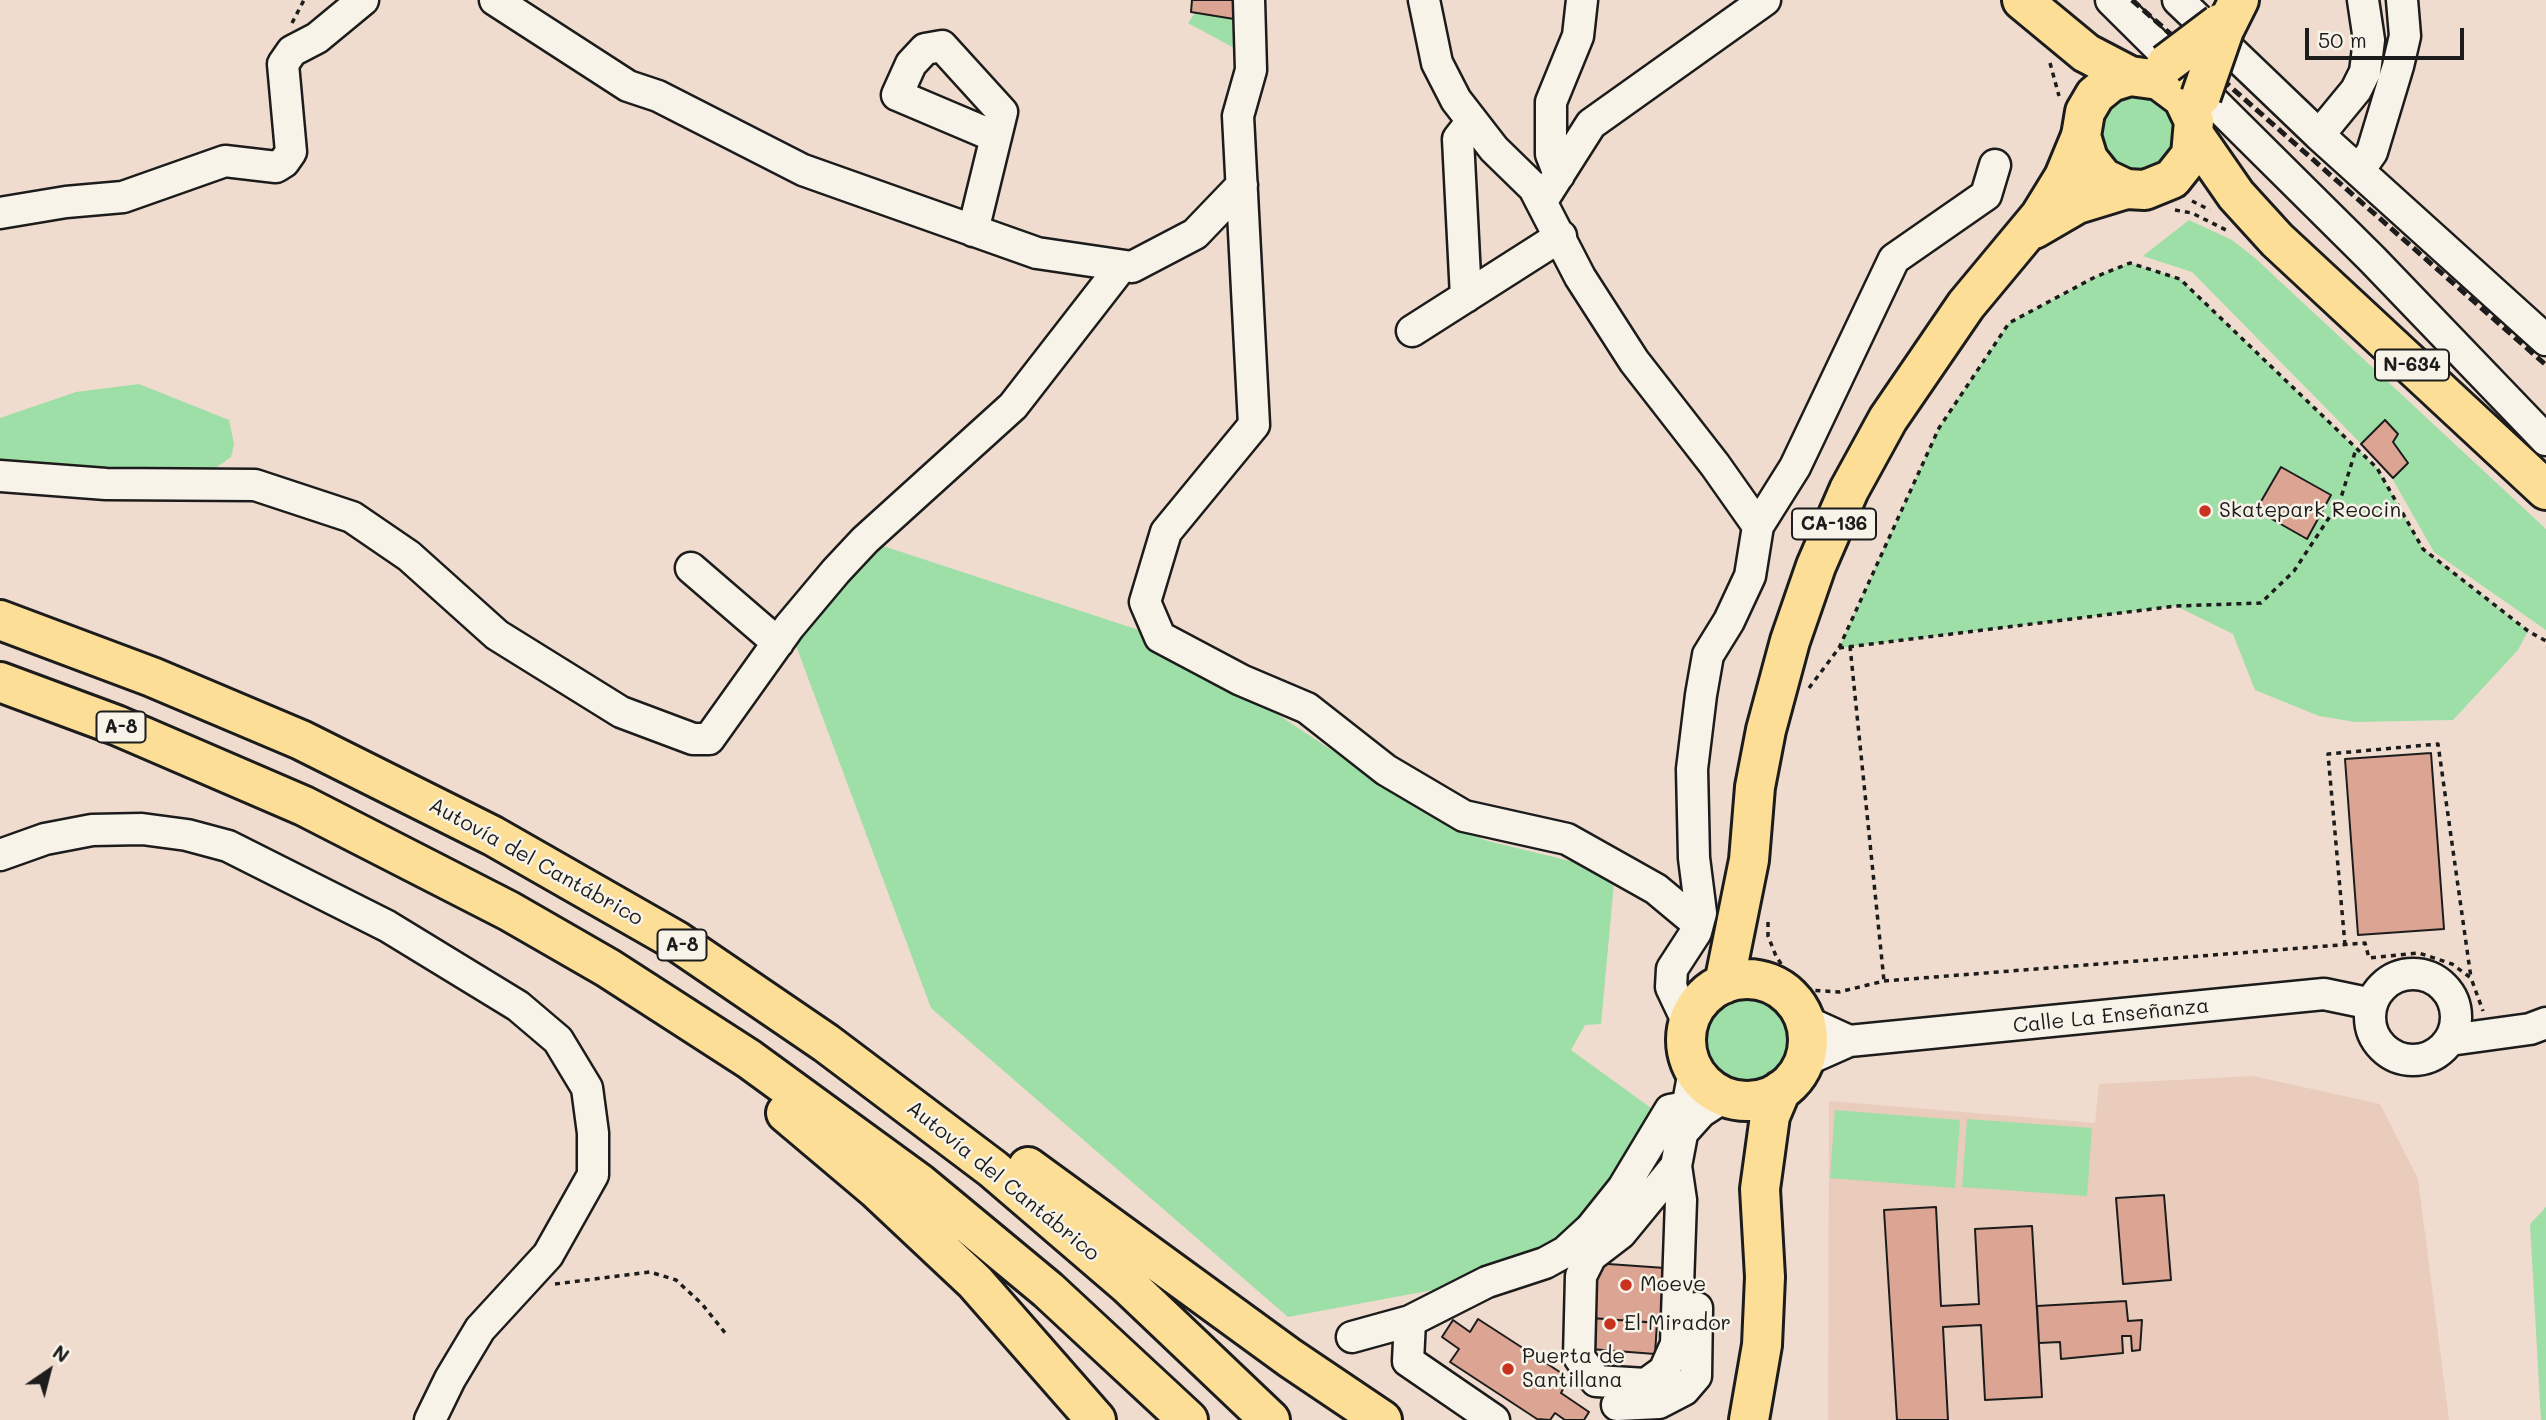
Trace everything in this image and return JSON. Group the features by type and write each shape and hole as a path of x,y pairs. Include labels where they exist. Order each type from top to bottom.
{"main road":[{"name":"N-634","path":"2026,4 2077,47 2148,72 2176,90 2197,118 2236,195 2277,240 2546,490"},
{"name":"N-634","path":"2026,4 2068,66 2075,117 2094,170 2103,178 2126,189 2145,190 2165,198 2223,207 2277,240"},
{"path":"2026,234 2058,187 2075,117 2102,88 2148,72 2229,14"},
{"path":"2165,198 2186,164 2197,118 2229,14"},
{"path":"2026,234 2077,204 2126,189"},
{"name":"CA-136","path":"1749,860 1755,787 1772,707 1798,617 1835,523 1871,448 1910,383 1966,304 2026,234"},
{"name":"Autovía del Cantábrico","path":"0,620 248,716 396,786 542,863 675,940 776,1008 926,1116 1037,1205 1136,1292 1270,1420"},
{"name":"A-8","path":"0,682 116,725 240,776 357,831 509,911 608,968 749,1059 878,1152 1005,1253 1188,1420"},
{"path":"248,716 356,756 485,815 688,934 891,1068 1290,1358 1382,1420"},
{"path":"240,776 469,903 591,976 738,1076 876,1189 942,1250 1008,1317 1096,1420"},
{"path":"1724,984 1749,860"},
{"path":"1749,860 1756,934 1762,960 1777,988"},
{"path":"1688,1103 1688,1023 1702,1000 1724,984 1751,980 1777,988 1789,996 1804,1021 1807,1041 1793,1076 1770,1116 1760,1189 1765,1277 1762,1345 1749,1420"},
{"path":"1688,1103 1707,1086 1727,1097 1757,1100 1793,1076"},
{"path":"1727,1097 1760,1189"}],"street":[{"path":"0,213 66,202 123,198 225,160 276,167 284,162 291,152 283,64 292,51 317,38 363,0"},
{"path":"495,0 628,86 658,96 803,170 1037,253 1132,267 1195,234 1242,186"},
{"path":"1249,0 1251,70 1238,116 1254,425 1166,532 1144,602 1160,637 1241,680 1307,708 1386,770 1464,816 1567,839 1656,889 1698,924"},
{"path":"1424,0 1437,63 1456,100 1494,149 1534,188 1580,277 1634,361 1715,465 1758,527"},
{"path":"1559,175 1551,154 1551,102 1578,36 1581,0"},
{"path":"1542,201 1591,124 1765,0"},
{"path":"2112,0 2372,259 2546,440"},
{"path":"2178,0 2319,135 2360,169 2546,340"},
{"path":"2319,135 2356,90 2365,72 2369,40 2363,0"},
{"path":"2360,169 2372,152 2398,66 2404,36 2402,0"},
{"path":"288,29 317,38"},
{"path":"1466,297 1458,139 1472,121"},
{"path":"973,231 996,137"},
{"path":"1688,1023 1671,987 1672,969 1698,924 1700,913 1694,858 1692,769 1708,655 1750,576 1758,527 1795,467 1894,259 1986,195 1995,165"},
{"path":"1412,331 1560,236"},
{"path":"0,476 106,484 255,485 352,517 409,556 497,635 621,712 693,739 709,739 778,643 836,571 865,540 1013,406 1121,267"},
{"path":"691,568 778,643"},
{"path":"0,855 45,839 92,830 142,829 187,835 228,846 387,926 518,1006 558,1040 587,1088 593,1133 593,1175 548,1255 480,1329 450,1379 430,1420"},
{"path":"2450,1040 2456,1014 2447,990 2437,981 2425,975 2399,976 2378,992 2372,1004 2373,1032 2392,1054 2405,1059 2420,1059 2433,1055 2450,1040 2491,1035 2546,1023"},
{"name":"Calle La Enseñanza","path":"1793,1076 1849,1041 2324,994 2372,1004"},
{"name":"Calle La Enseñanza","path":"1804,1021 1849,1041"},
{"path":"1688,1103 1701,1112 1727,1097"},
{"path":"1676,1166 1621,1233 1591,1256 1581,1276 1579,1357 1615,1403 1646,1384 1656,1392 1685,1390 1696,1376 1697,1264 1679,1254 1681,1200 1676,1166 1688,1103"},
{"path":"1352,1337 1410,1321 1479,1286 1545,1264 1565,1252 1591,1228 1623,1188 1670,1110 1688,1103"},
{"path":"1410,1321 1408,1362 1494,1420"}],"path":[{"path":"288,29 304,0"},
{"path":"2047,58 2075,117"},
{"path":"2165,198 2235,236"},
{"path":"1808,689 1839,648 1939,428 2010,323 2095,277 2130,263 2180,279 2377,468 2423,549 2528,631 2546,641"},
{"path":"1839,648 2176,606 2261,603 2294,571 2340,501 2356,449"},
{"path":"1850,646 1884,981"},
{"path":"2345,945 2328,754 2438,744 2471,978 2491,1035"},
{"path":"1769,910 1769,936 1776,956 1787,973 1809,990 1839,992 1884,981 2365,943 2369,958 2419,953 2452,964 2471,978"},
{"path":"524,1282 558,1285 650,1272 676,1280 702,1304 726,1334"}],"shaded area":[{"path":"2253,1076 2380,1104 2418,1179 2449,1420 1828,1420 1829,1101 2095,1123 2099,1084"}],"green space":[{"path":"1195,13 1234,19 1236,49 1188,23"},
{"path":"2155,91 2184,136 2150,177 2108,166 2094,123 2111,97"},
{"path":"2189,220 2232,240 2255,258 2546,529 2546,630 2434,552 2388,471 2192,272 2143,256"},
{"path":"2130,263 2180,279 2377,468 2423,549 2528,631 2518,650 2453,720 2355,722 2319,716 2255,690 2233,634 2176,606 1839,648 1939,428 2009,323 2095,277"},
{"path":"139,384 229,420 234,444 231,457 210,472 0,464 0,418 76,392"},
{"path":"865,540 1160,637 1406,799 1484,840 1615,872 1601,1024 1585,1025 1571,1050 1662,1116 1583,1230 1451,1291 1438,1289 1288,1317 931,1008 789,627"},
{"path":"1748,993 1766,997 1781,1007 1791,1022 1795,1040 1791,1058 1781,1073 1766,1083 1748,1087 1730,1083 1715,1073 1705,1058 1701,1040 1705,1022 1715,1007 1730,997"},
{"path":"1835,1110 1960,1120 1955,1188 1830,1178"},
{"path":"1967,1119 2092,1128 2087,1196 1962,1187"},
{"path":"2546,1207 2546,1420 2541,1420 2530,1224"}],"building":[{"path":"1192,0 1237,0 1234,19 1191,12"},
{"path":"2385,420 2398,434 2393,442 2408,463 2393,478 2361,444"},
{"path":"2281,467 2331,495 2307,539 2256,510"},
{"path":"2431,753 2444,929 2358,935 2345,759"},
{"path":"2164,1195 2171,1280 2123,1284 2116,1198"},
{"path":"1936,1207 1941,1306 1979,1304 1975,1229 2032,1226 2042,1397 1985,1400 1981,1325 1943,1327 1948,1420 1897,1420 1884,1210"},
{"path":"1594,1263 1665,1268 1661,1323 1590,1318"},
{"path":"2126,1301 2128,1321 2142,1320 2140,1350 2132,1351 2131,1336 2122,1336 2123,1353 2061,1359 2060,1342 2039,1343 2037,1306"},
{"path":"1592,1318 1657,1323 1655,1354 1590,1349"},
{"name":"Puerta de Santillana","path":"1478,1319 1566,1376 1560,1384 1564,1387 1561,1393 1589,1412 1584,1420 1565,1420 1555,1413 1550,1420 1537,1419 1450,1362 1459,1349 1442,1337 1453,1320 1470,1332"}],"railway":[{"path":"2132,0 2546,365"}],"place":[{"name":"Skatepark Reocin","path":"2205,511"},
{"name":"Moeve","path":"1626,1285"},
{"name":"El Mirador","path":"1610,1324"},
{"name":"Puerta de Santillana","path":"1508,1369"}]}
